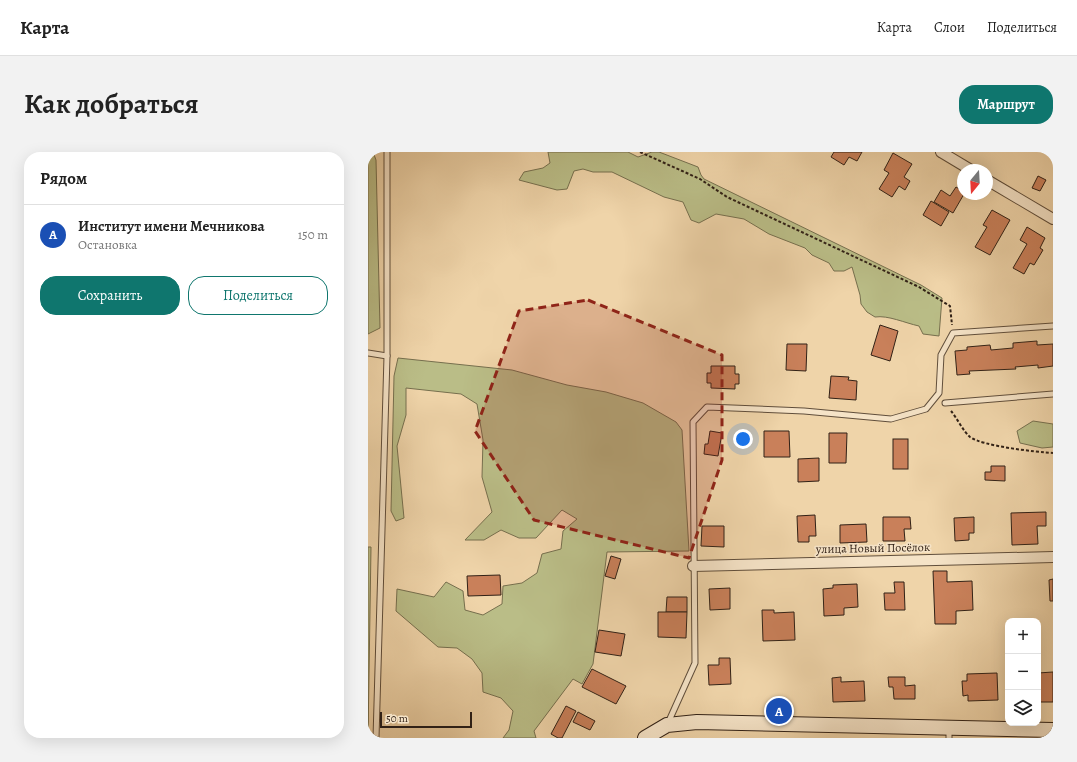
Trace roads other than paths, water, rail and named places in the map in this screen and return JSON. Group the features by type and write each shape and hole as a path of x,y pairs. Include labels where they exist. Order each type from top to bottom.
{"main road":[{"path":"645,738 667,726 697,722 949,733 1053,730"}],"street":[{"path":"941,152 961,164"},
{"path":"993,184 1053,219"},
{"name":"улица Новый Посёлок","path":"693,566 1053,557"}],"lane":[{"path":"376,738 387,356 387,152"},
{"path":"667,726 695,663 693,422 707,407 804,411 891,420 926,409 939,393 941,355 952,332 1053,326"},
{"path":"368,353 387,356"},
{"path":"945,403 1053,394"}],"place":[{"name":"Институт имени Мечникова","path":"779,711"}]}
